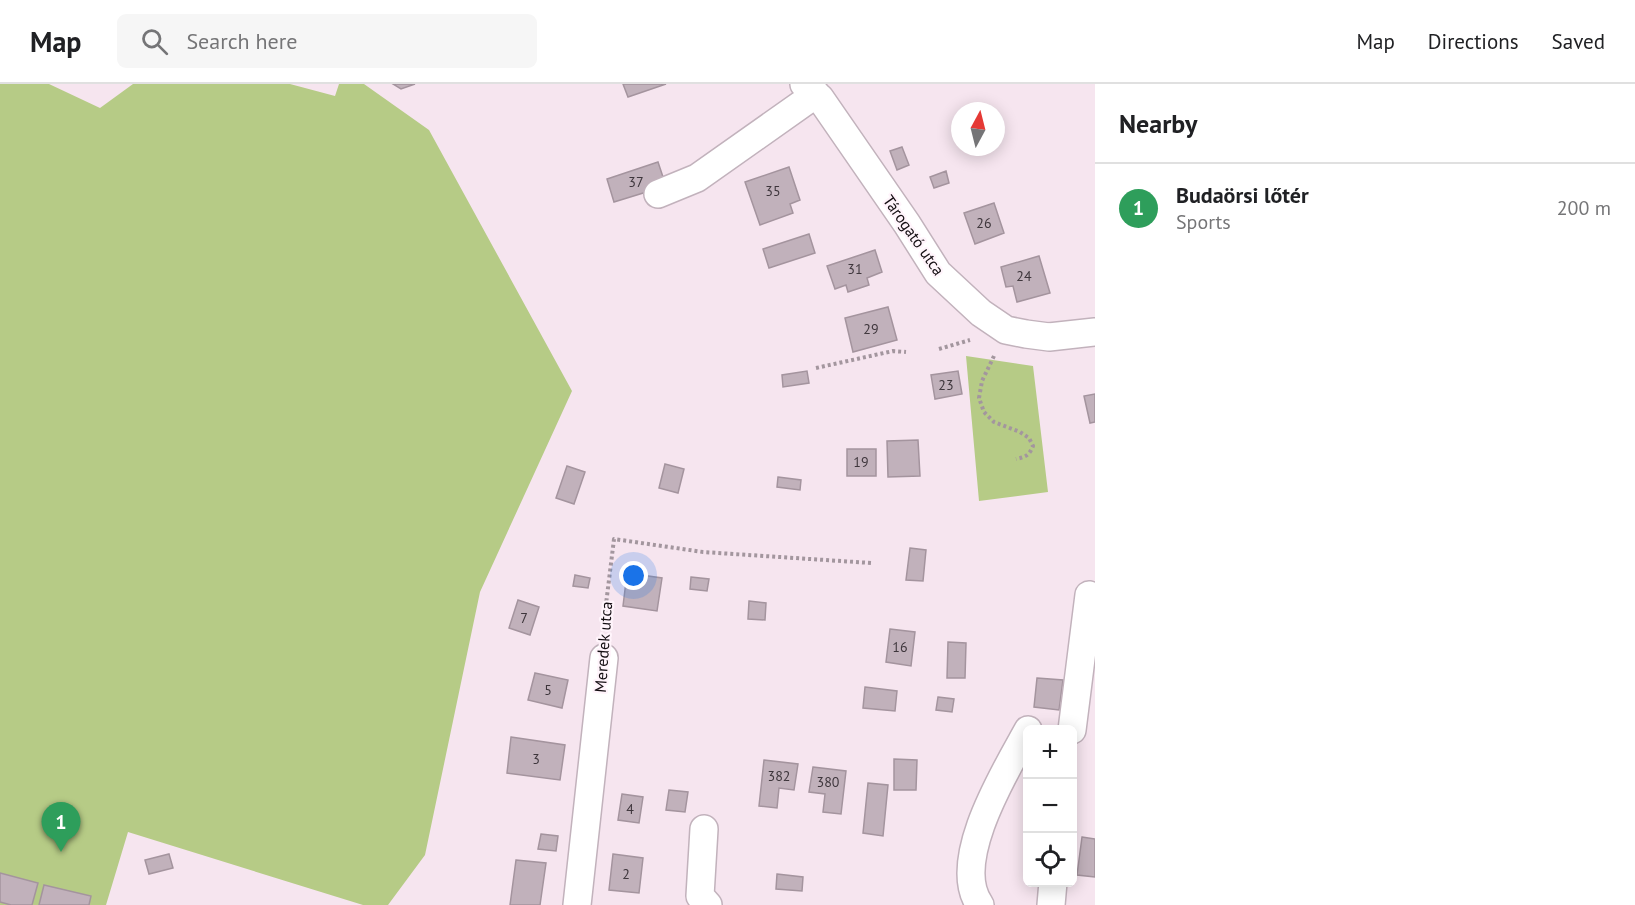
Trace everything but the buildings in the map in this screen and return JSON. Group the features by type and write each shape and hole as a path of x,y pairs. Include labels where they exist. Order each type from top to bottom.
{"street":[{"path":"658,194 697,178 810,88"},
{"name":"Tárogató utca","path":"810,88 907,224 938,273 981,313 1006,330 1026,334 1049,337 1095,332"},
{"path":"1073,725 1089,595"},
{"name":"Meredek utca","path":"577,905 604,658"},
{"path":"980,905 971,882 972,856 979,831 997,787 1023,739"},
{"path":"704,830 700,896 708,905"},
{"path":"1051,905 1053,887"}],"path":[{"path":"939,349 970,340"},
{"path":"816,368 893,351 906,352"},
{"path":"994,356 982,381 979,398 984,412 994,422 1029,438 1033,446 1030,452 1026,457 1016,459"},
{"name":"Meredek utca","path":"604,658 601,633 614,538 703,552 871,564"}],"green space":[{"path":"0,84 49,84 100,108 133,84 290,84 335,96 339,84 364,84 429,130 572,391 480,592 425,855 388,905 363,905 128,832 106,905 0,905"},
{"path":"966,356 1033,366 1048,492 979,501"}],"place":[{"name":"Budaörsi lőtér","path":"61,852"}]}
